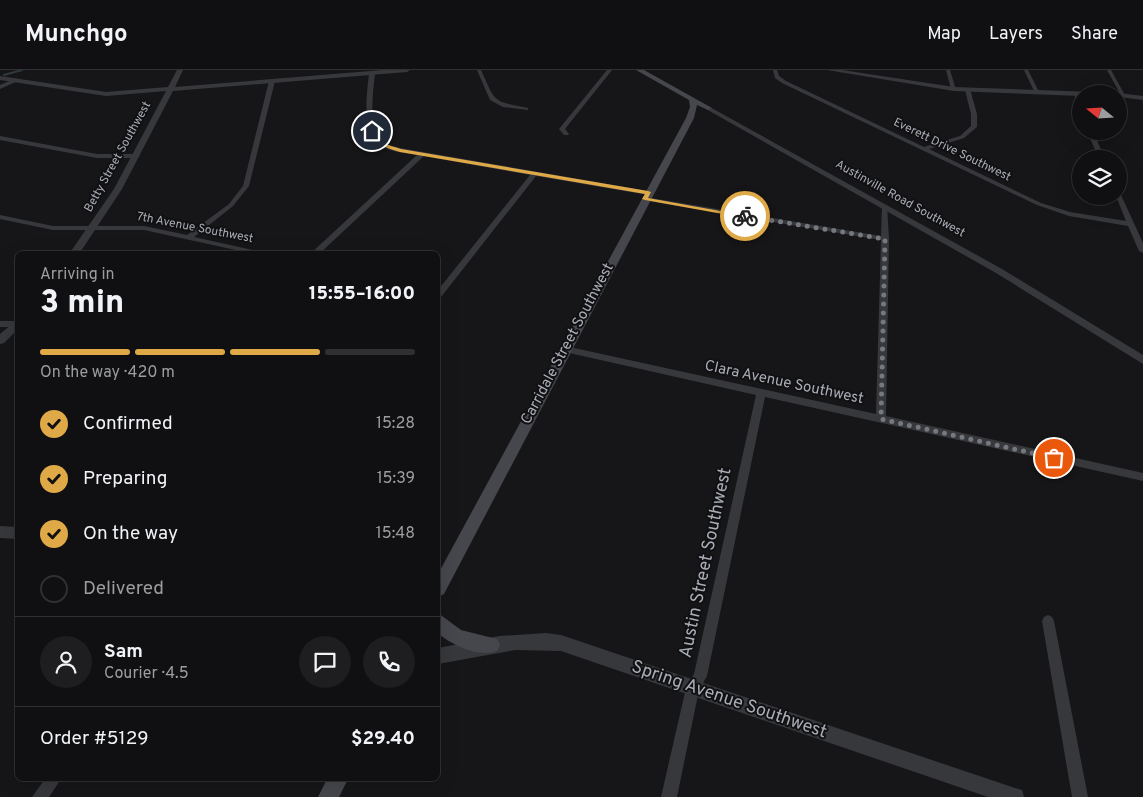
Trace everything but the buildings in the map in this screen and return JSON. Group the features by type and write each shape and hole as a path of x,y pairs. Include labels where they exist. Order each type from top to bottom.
{"main road":[{"name":"Austinville Road Southwest","path":"639,70 708,108"},
{"path":"690,118 694,107 692,99"},
{"path":"690,118 708,108"},
{"path":"690,118 704,113 719,114"},
{"name":"Carridale Street Southwest","path":"440,585 646,196 690,118"},
{"path":"440,623 447,632 462,640 491,645"},
{"path":"328,797 337,781"}],"street":[{"name":"Betty Street Southwest","path":"76,251 93,228 136,156 180,70"},
{"path":"0,78 93,93 171,89 407,70"},
{"path":"479,70 492,99 505,106 526,109"},
{"path":"566,134 562,129 610,70"},
{"name":"Everett Drive Southwest","path":"775,70 777,77 784,82 1048,208 1080,216 1132,224"},
{"path":"834,70 954,89 1072,93"},
{"path":"948,70 954,89"},
{"path":"1026,70 1038,93"},
{"path":"1109,70 1116,85"},
{"path":"372,74 371,128 375,139 394,148 885,239"},
{"path":"0,87 16,80"},
{"path":"189,237 231,205 246,186 272,81"},
{"path":"924,149 962,137 974,126 974,114 968,90"},
{"path":"1128,96 1143,98"},
{"name":"Austinville Road Southwest","path":"708,108 885,206 1036,293 1143,360"},
{"path":"0,138 97,156 136,156"},
{"path":"317,251 422,154"},
{"path":"440,292 535,173"},
{"path":"1123,205 1143,251"},
{"path":"881,419 885,206"},
{"name":"7th Avenue Southwest","path":"0,217 43,227 144,228 252,251"},
{"path":"0,324 15,323"},
{"path":"0,340 15,325"},
{"name":"Clara Avenue Southwest","path":"565,349 1143,478"},
{"name":"Austin Street Southwest","path":"669,797 693,688 700,676 761,393"},
{"path":"0,532 15,533"},
{"path":"1048,621 1080,797"},
{"name":"Spring Avenue Southwest","path":"440,656 491,645 537,640 561,643 1015,797"},
{"path":"40,797 52,781"}],"waterway":[{"path":"4,75 22,70"}],"way so far":[{"path":"745,216 885,239 881,419 1054,458"}],"route":[{"path":"372,131 375,139 400,150 648,192 645,199 745,216"}]}
